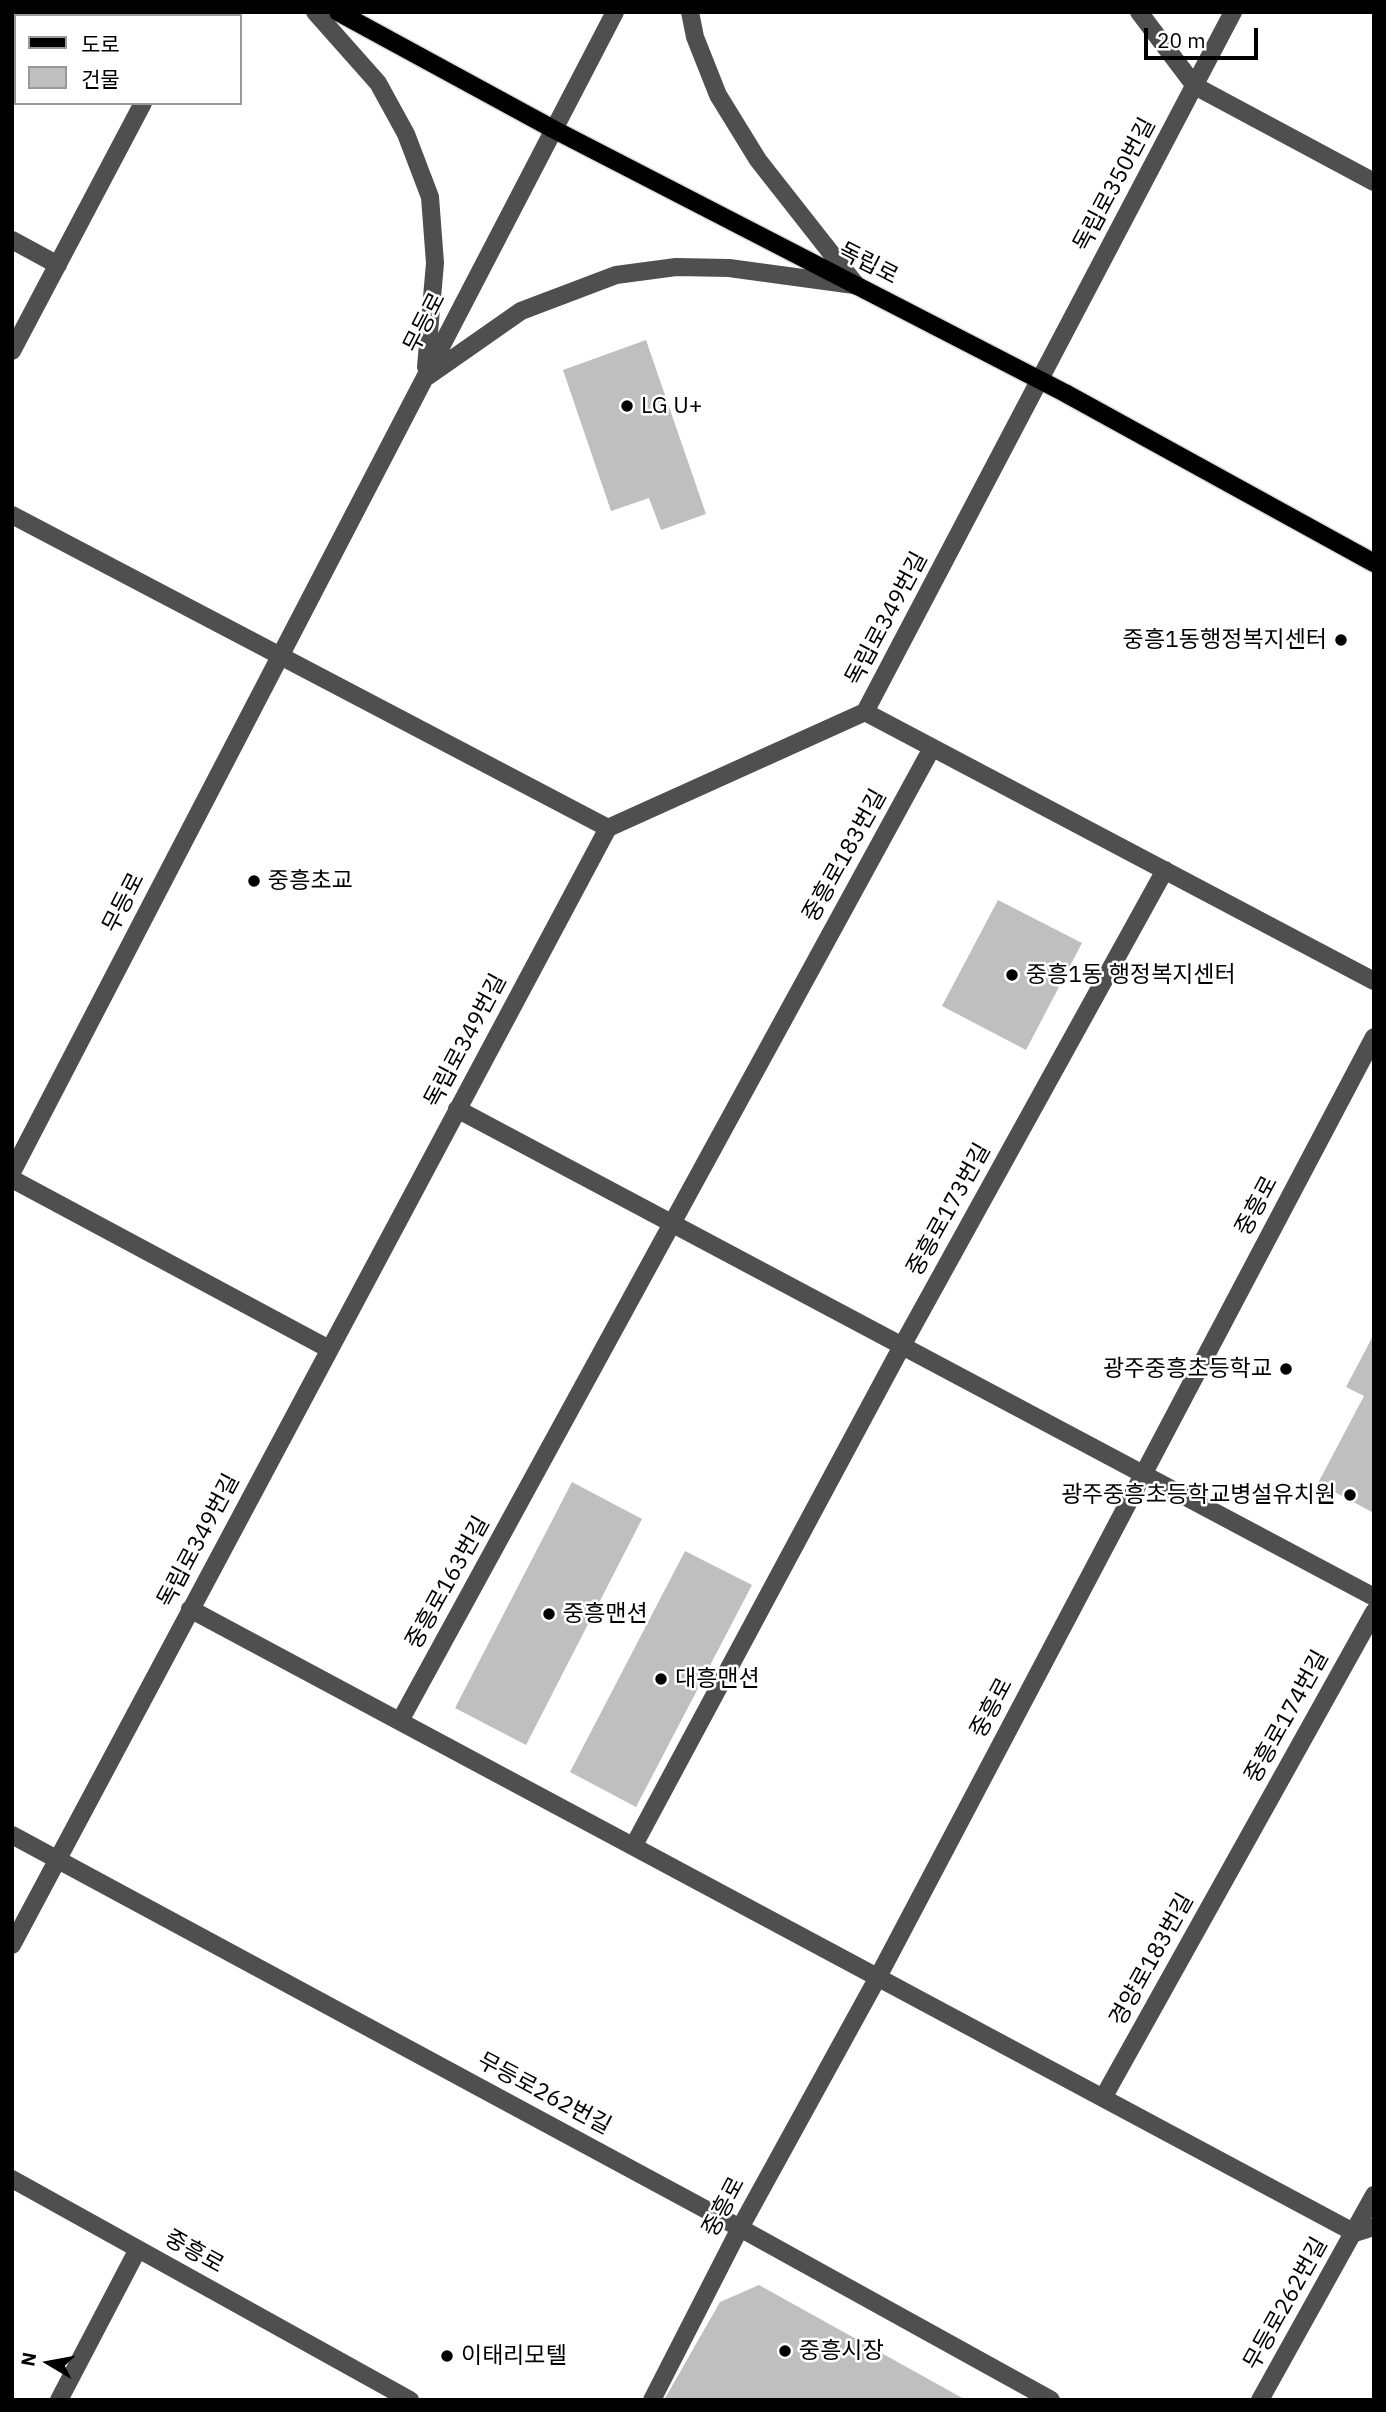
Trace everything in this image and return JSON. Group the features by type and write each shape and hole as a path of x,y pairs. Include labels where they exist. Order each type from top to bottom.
{"main road":[{"name":"독립로","path":"338,12 553,129 1041,380 1374,563"}],"street":[{"path":"315,12 379,83 406,134 430,197 435,262 425,378"},
{"name":"무등로","path":"12,1172 615,12"},
{"path":"690,12 695,37 718,94 758,160 857,286"},
{"path":"1139,12 1195,86 1374,182"},
{"name":"독립로350번길","path":"1041,380 1233,12"},
{"path":"12,351 142,105"},
{"path":"12,240 58,265"},
{"path":"425,378 521,311 617,275 676,267 729,268 857,286"},
{"name":"독립로349번길","path":"12,1945 608,828 865,712 1041,380"},
{"path":"12,515 608,828"},
{"path":"865,712 1374,981"},
{"name":"중흥로183번길","path":"672,1223 932,748"},
{"name":"중흥로173번길","path":"634,1845 902,1346 1165,870"},
{"name":"중흥로","path":"652,2400 740,2228 878,1977 1374,1037"},
{"path":"457,1109 1374,1597"},
{"path":"12,1178 329,1349"},
{"name":"중흥로163번길","path":"400,1721 672,1223"},
{"path":"190,1609 1355,2233 1374,2227"},
{"name":"중흥로174번길","path":"1243,1847 1374,1612"},
{"name":"무등로262번길","path":"12,1835 740,2228 1051,2400"},
{"name":"경양로183번길","path":"1103,2098 1243,1847"},
{"name":"중흥로","path":"12,2179 410,2400"},
{"path":"1355,2233 1374,2195"},
{"name":"무등로262번길","path":"1261,2400 1355,2233"},
{"path":"59,2400 138,2249"}],"building":[{"path":"646,340 706,514 661,530 649,498 611,511 563,370"},
{"name":"중흥1동 행정복지센터","path":"998,900 1082,943 1026,1050 942,1006"},
{"path":"1374,1334 1372,1512 1318,1483 1364,1396 1346,1387"},
{"name":"중흥맨션","path":"572,1482 642,1519 526,1745 455,1708"},
{"name":"대흥맨션","path":"685,1551 752,1585 636,1807 570,1772"},
{"name":"중흥시장","path":"759,2285 966,2400 664,2400 720,2302"}],"place":[{"name":"LG U+","path":"627,406"},
{"name":"중흥1동행정복지센터","path":"1341,640"},
{"name":"중흥초교","path":"254,881"},
{"name":"중흥1동 행정복지센터","path":"1012,975"},
{"name":"광주중흥초등학교","path":"1286,1369"},
{"name":"광주중흥초등학교병설유치원","path":"1350,1495"},
{"name":"중흥맨션","path":"549,1614"},
{"name":"대흥맨션","path":"661,1679"},
{"name":"중흥시장","path":"785,2351"},
{"name":"이태리모텔","path":"447,2356"}]}
